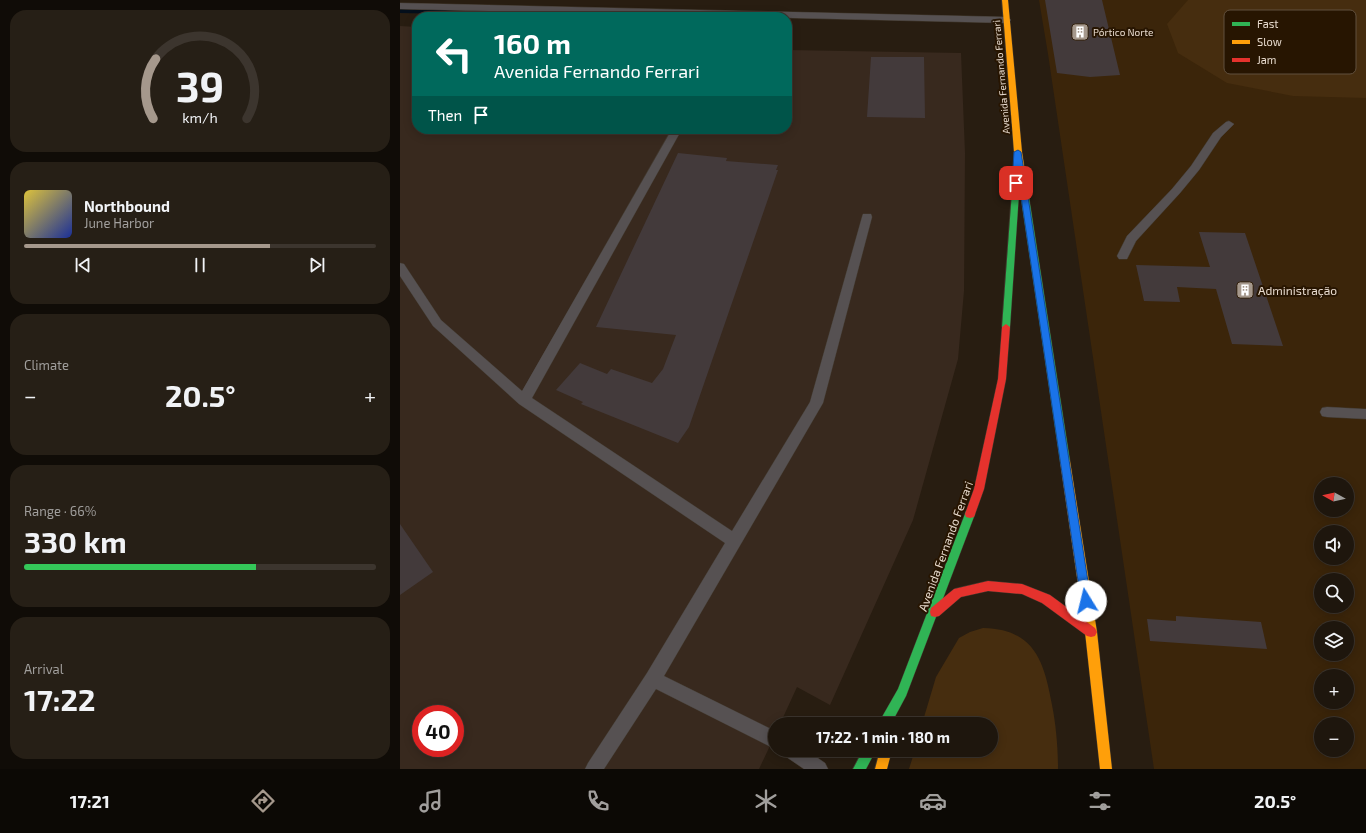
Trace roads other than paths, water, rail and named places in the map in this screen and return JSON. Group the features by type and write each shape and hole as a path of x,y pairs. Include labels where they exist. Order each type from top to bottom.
{"street":[{"name":"Avenida Fernando Ferrari","path":"1005,0 1018,152 1091,632 1106,769"},
{"name":"Avenida Fernando Ferrari","path":"888,717 902,692 979,489 1002,379 1018,152"},
{"path":"933,613 958,593 988,586 1022,589 1046,598 1091,632"},
{"path":"895,717 902,692"},
{"path":"859,769 866,757"},
{"path":"881,769 884,757"}],"lane":[{"path":"400,6 660,12"},
{"path":"792,15 1007,20"},
{"path":"1122,256 1131,238 1176,191 1195,168 1217,135 1229,124"},
{"path":"524,400 673,134"},
{"path":"594,769 653,679 816,404 867,217"},
{"path":"400,267 437,323 524,400 735,541"},
{"path":"1327,412 1364,414"},
{"path":"653,679 768,736"},
{"path":"801,757 819,769"}],"waterway":[{"path":"400,11 442,12"}],"place":[{"name":"Pórtico Norte","path":"1080,32"},
{"name":"Administração","path":"1245,290"}]}
